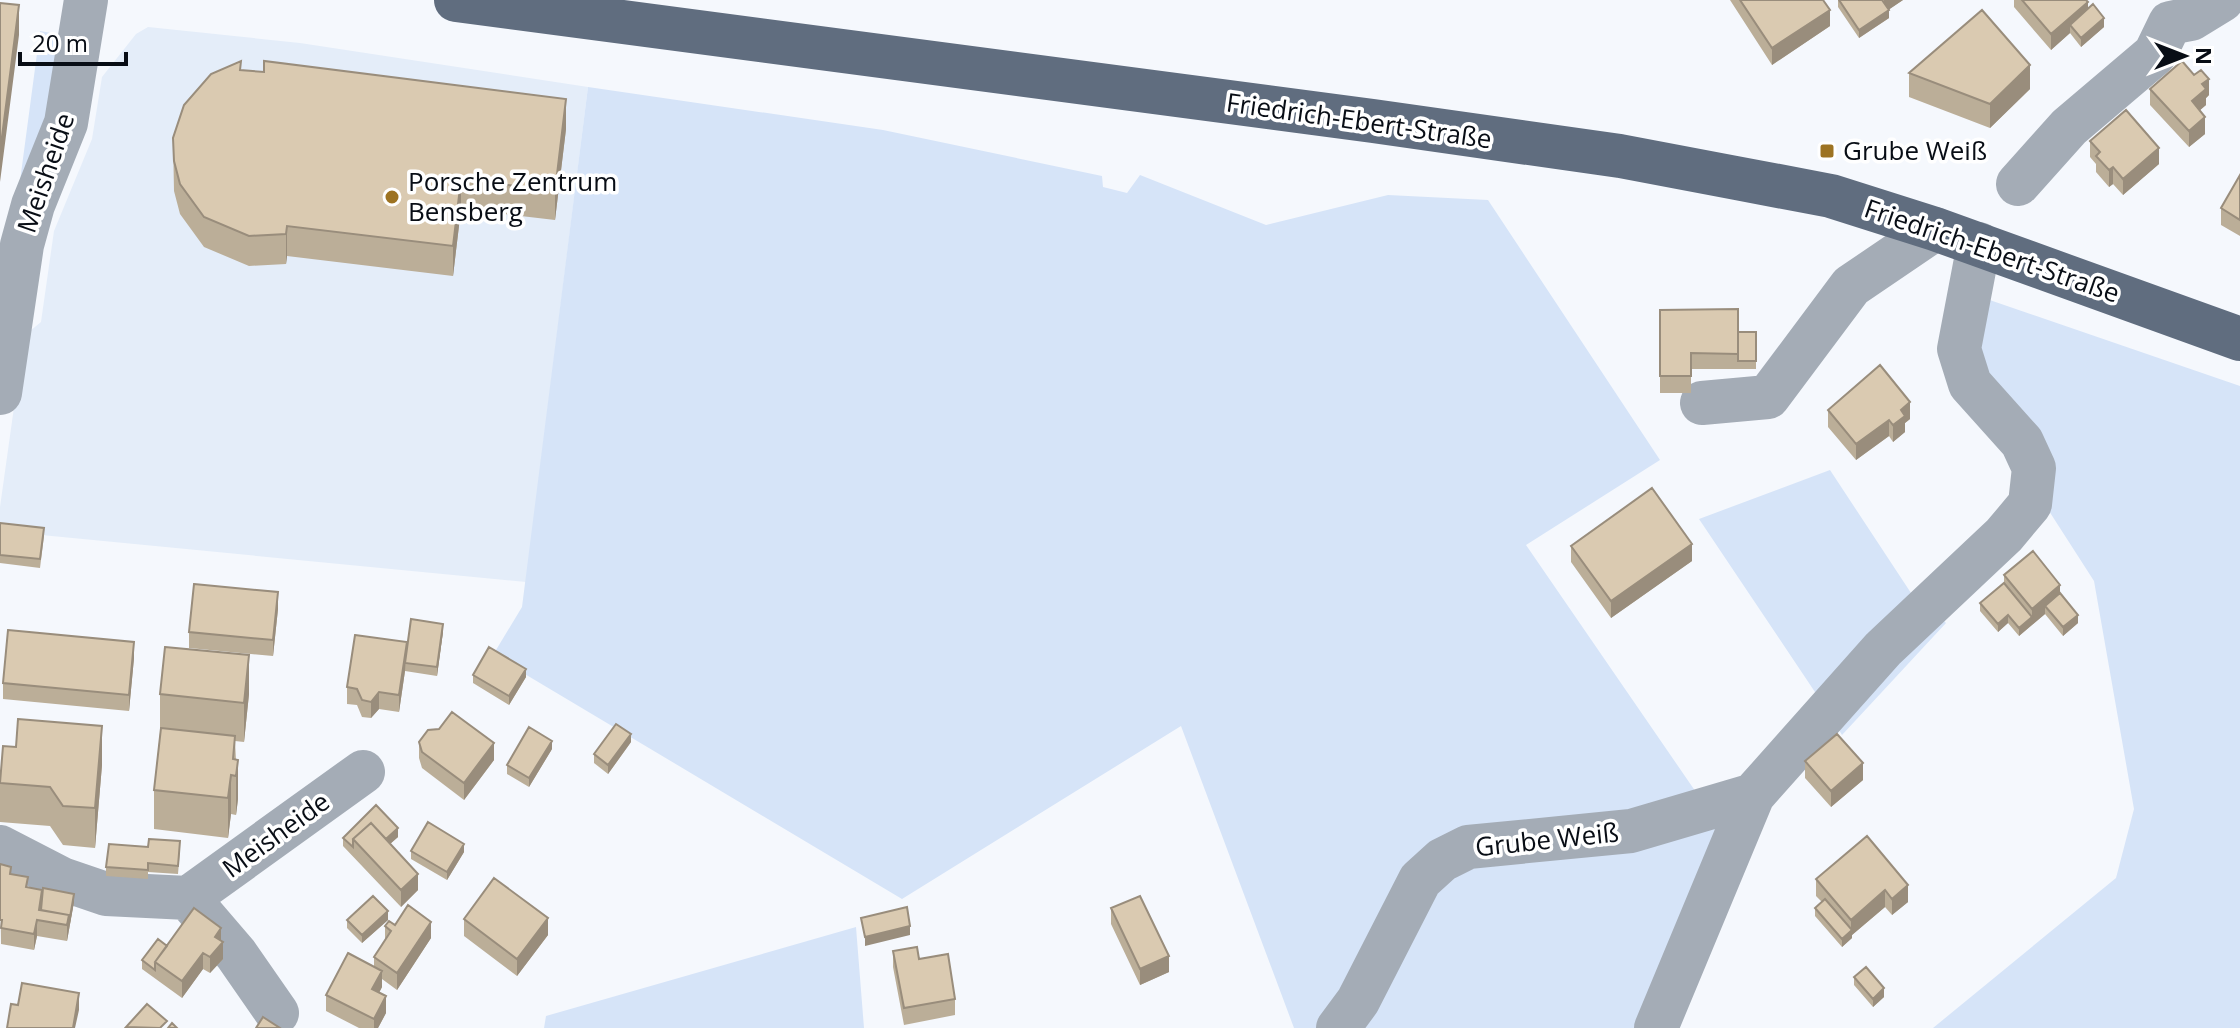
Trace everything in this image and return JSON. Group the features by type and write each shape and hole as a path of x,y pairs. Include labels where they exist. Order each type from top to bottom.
{"main road":[{"name":"Friedrich-Ebert-Straße","path":"456,0 1620,156 1831,196 1979,244 2240,339"}],"street":[{"name":"Meisheide","path":"0,393 22,245 33,205 66,123 86,0"},
{"path":"2018,184 2069,127 2155,54 2163,12 2191,19 2222,0"},
{"path":"1702,403 1768,397 1851,286 1935,229"},
{"path":"1656,1028 1753,795 1883,649 2004,535 2030,504 2034,468 2022,442 1970,384 1959,349 1979,244"},
{"name":"Meisheide","path":"188,898 363,772"},
{"name":"Grube Weiß","path":"1338,1028 1358,1001 1420,880 1442,860 1468,847 1570,840 1631,831 1753,795"},
{"path":"0,847 62,879 106,894 188,898 236,954 277,1013"}],"shaded area":[{"path":"148,27 300,43 588,87 526,582 0,531 0,507 24,336 41,322 54,231 92,139 102,77 136,34"},
{"path":"40,31 57,34 56,88 18,196"},
{"path":"588,87 883,130 1102,176 1103,187 1127,193 1140,175 1266,225 1388,195 1488,200 1660,460 1526,545 1700,798 1462,838 1326,1028 1294,1028 1181,726 902,899 493,655 522,607"},
{"path":"1978,296 2240,386 2240,1028 1933,1028 2116,878 2134,809 2094,581 2049,511 1982,391"},
{"path":"1830,470 1911,593 1821,701 1699,519"},
{"path":"1938,615 1946,623 1842,735 1836,725"},
{"path":"1718,826 1639,1028 1350,1028 1446,870"},
{"path":"856,927 864,1028 544,1028 546,1016"}],"building":[{"path":"1740,0 1823,0 1830,10 1772,48"},
{"path":"1839,0 1882,0 1889,10 1859,30"},
{"path":"2022,0 2086,0 2088,2 2051,34"},
{"path":"0,3 19,5 0,152"},
{"path":"2093,4 2104,18 2081,38 2070,25"},
{"path":"1982,10 2030,65 1990,104 1909,73"},
{"path":"241,61 240,70 264,72 264,61 566,99 555,191 461,179 453,246 287,226 286,234 249,236 204,217 180,184 174,161 173,138 184,105 211,74"},
{"path":"2182,61 2194,75 2201,70 2209,79 2202,84 2206,89 2192,101 2205,117 2189,131 2150,89"},
{"path":"2126,110 2159,148 2123,179 2113,167 2109,170 2096,156 2100,152 2090,141"},
{"path":"2240,175 2240,220 2221,208"},
{"path":"1738,309 1738,354 1691,353 1691,376 1660,376 1660,310"},
{"path":"1738,332 1756,332 1756,361 1738,361"},
{"path":"1880,365 1910,402 1901,410 1905,416 1893,425 1889,420 1856,444 1828,410"},
{"path":"1652,488 1692,544 1611,601 1571,546"},
{"path":"0,523 44,528 40,559 0,555"},
{"path":"2033,551 2060,585 2032,609 2004,575"},
{"path":"2004,583 2032,617 2019,628 2008,615 1998,624 1980,603"},
{"path":"194,584 278,592 273,640 189,632"},
{"path":"2060,593 2078,615 2063,627 2045,606"},
{"path":"411,619 443,624 437,667 405,663"},
{"path":"8,630 134,642 129,695 3,683"},
{"path":"355,635 407,642 399,695 379,692 371,702 362,700 357,689 347,687"},
{"path":"165,647 249,655 244,703 160,694"},
{"path":"489,647 526,669 509,696 473,675"},
{"path":"452,712 494,743 464,783 422,752 419,742 428,730 439,729"},
{"path":"18,719 102,726 95,808 63,806 50,787 0,783 3,746 16,747"},
{"path":"616,724 631,734 608,765 594,754"},
{"path":"529,727 552,741 529,778 507,765"},
{"path":"161,728 235,736 233,759 238,760 236,776 231,775 228,798 154,790"},
{"path":"1837,734 1863,763 1831,791 1805,761"},
{"path":"376,805 398,828 386,839 371,823 353,839 353,847 343,838"},
{"path":"428,822 464,844 447,872 411,851"},
{"path":"371,823 418,874 401,890 353,839"},
{"path":"1867,836 1908,885 1892,899 1885,890 1851,920 1816,879"},
{"path":"149,839 180,841 178,866 148,863 148,870 106,867 109,844 148,847"},
{"path":"0,864 11,867 10,874 28,877 26,887 42,890 39,910 69,915 67,925 37,920 34,934 1,928"},
{"path":"494,878 548,918 517,959 464,919"},
{"path":"43,888 74,894 69,923 69,915 41,910"},
{"path":"373,896 388,911 362,935 347,920"},
{"path":"1140,896 1169,956 1140,969 1111,908"},
{"path":"1825,899 1852,930 1842,939 1815,908"},
{"path":"408,905 431,922 397,973 374,957 391,931 385,926 389,921 395,925"},
{"path":"907,907 910,926 865,937 861,918"},
{"path":"194,908 221,928 215,937 223,942 210,957 203,953 182,981 155,962"},
{"path":"158,939 167,946 155,962 155,970 142,960"},
{"path":"917,947 919,959 948,954 955,999 904,1008 893,951"},
{"path":"348,953 382,971 372,989 386,996 374,1019 326,995"},
{"path":"1866,967 1884,988 1873,999 1854,977"},
{"path":"22,983 79,993 73,1028 7,1028 11,1004 18,1005"},
{"path":"147,1004 167,1021 160,1028 126,1027"},
{"path":"263,1017 280,1028 256,1028"}],"place":[{"name":"Grube Weiß","path":"1827,151"},
{"name":"Porsche Zentrum Bensberg","path":"392,197"}]}
